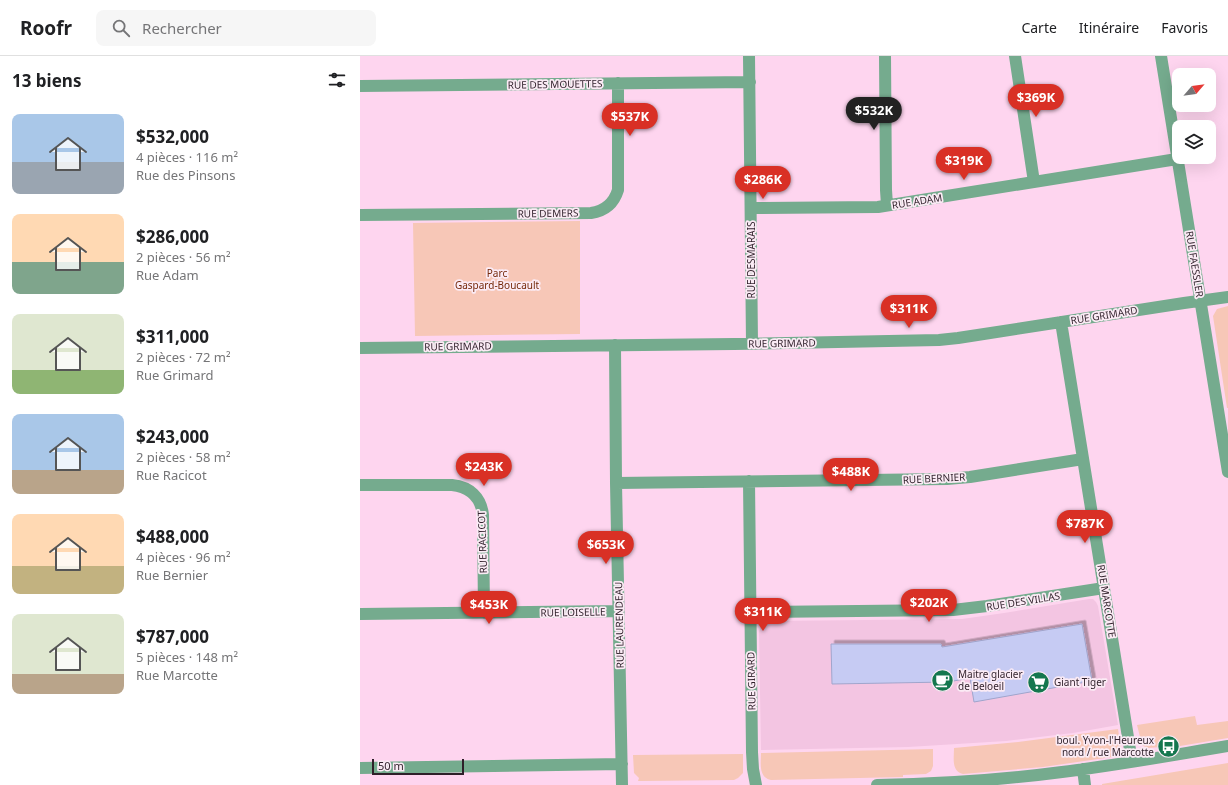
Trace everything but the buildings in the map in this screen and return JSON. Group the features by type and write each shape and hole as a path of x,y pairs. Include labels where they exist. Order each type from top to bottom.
{"street":[{"name":"RUE DESMARAIS","path":"750,56 752,343"},
{"path":"885,56 886,190 888,206"},
{"path":"1015,56 1034,182"},
{"name":"RUE FAESSLER","path":"1161,56 1172,123"},
{"name":"RUE DES MOUETTES","path":"360,86 750,82"},
{"name":"RUE DEMERS","path":"360,215 591,213 603,210 613,201 618,190 618,83"},
{"name":"RUE ADAM","path":"751,208 888,206 1172,160"},
{"name":"RUE FAESSLER","path":"1179,164 1228,472"},
{"name":"RUE GRIMARD","path":"360,348 939,340 1228,297"},
{"name":"RUE MARCOTTE","path":"1061,322 1132,762"},
{"name":"RUE LAURENDEAU","path":"615,345 618,611 622,785"},
{"name":"RUE BERNIER","path":"616,483 947,479 977,476 1083,459"},
{"name":"RUE GIRARD","path":"749,481 753,769 756,785"},
{"name":"RUE RACICOT","path":"360,486 452,485 462,487 474,494 479,501 483,515 484,613"},
{"name":"RUE DES VILLAS","path":"750,612 953,610 1104,588"},
{"name":"RUE LOISELLE","path":"360,614 618,611"},
{"path":"877,785 918,785 1008,778 1132,762 1228,746"},
{"path":"360,768 622,764"},
{"path":"1083,769 1085,785"}],"shaded area":[{"path":"1093,599 1098,606 1118,725 1073,733 1006,741 908,747 761,750 759,631 761,627 770,621 962,619"}],"green space":[{"name":"Parc Gaspard-Boucault","path":"580,221 580,334 415,336 413,223"},
{"path":"1228,306 1227,408 1213,316 1217,309"},
{"path":"1195,716 1197,725 1228,721 1228,738 1174,747 1172,737 1161,738 1162,747 1147,748 1142,745 1137,725"},
{"path":"1118,729 1121,748 1117,754 1112,757 1043,767 963,774 957,770 954,764 954,748 1018,742"},
{"path":"933,749 933,766 931,771 926,774 903,775 903,777 771,780 764,776 761,769 761,753"},
{"path":"743,754 743,773 734,780 638,781 639,778 634,773 633,755"},
{"path":"1228,763 1228,785 1102,785 1102,784"}],"place":[{"name":"Maitre glacier de Beloeil","path":"942,680"},
{"name":"Giant Tiger","path":"1038,682"},
{"name":"boul. Yvon-l'Heureux nord / rue Marcotte","path":"1169,746"}]}
